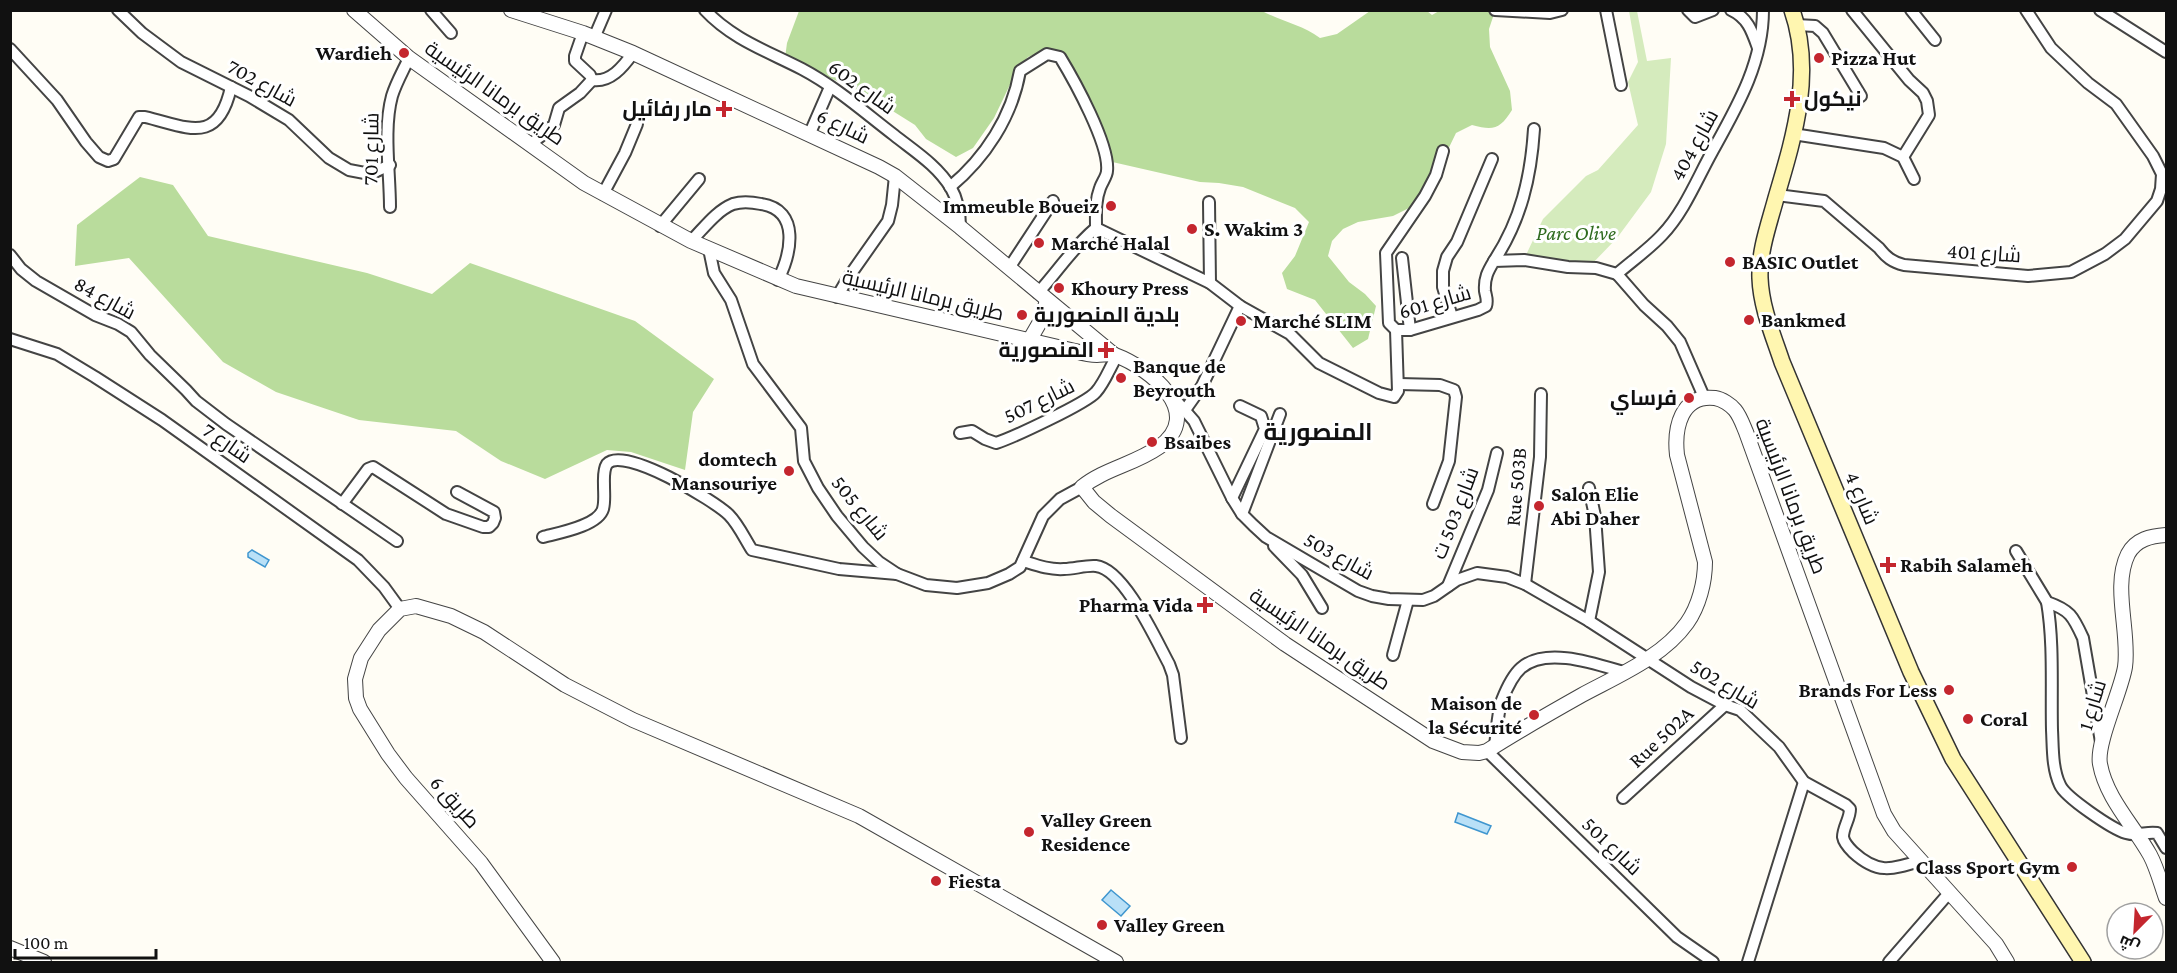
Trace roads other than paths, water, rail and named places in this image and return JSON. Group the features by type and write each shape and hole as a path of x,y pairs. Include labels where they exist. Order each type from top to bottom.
{"main road":[{"name":"شارع 4","path":"1794,18 1803,79 1799,110 1762,251 1760,278 1768,321 1782,362 1911,672 1938,731 1953,759 2083,963"}],"street":[{"name":"شارع 702","path":"118,10 121,16 181,62 289,120 329,158 350,170 370,174 390,165"},
{"name":"طريق برمانا الرئيسية","path":"354,10 409,58 603,194 691,241 778,280 837,297 1075,351 1115,355 1146,374 1172,397"},
{"path":"431,10 451,33"},
{"name":"شارع 6","path":"511,10 633,53 810,134 895,176 1115,355"},
{"path":"592,80 590,75 575,61 574,56 606,10"},
{"name":"شارع 602","path":"705,10 737,38 802,69 857,105 932,164 950,187 960,214 960,227"},
{"path":"1495,10 1550,13 1563,10"},
{"path":"1606,10 1621,85"},
{"path":"1688,10 1695,17 1713,10"},
{"path":"1731,10 1739,14 1750,26 1759,51"},
{"name":"شارع 404","path":"1617,274 1663,234 1734,115 1759,51 1762,10"},
{"path":"1852,10 1909,80 1923,93 1927,101 1929,111 1927,120 1903,157"},
{"path":"1911,10 1935,40"},
{"name":"شارع 401","path":"1777,195 1824,201 1895,263 1955,271 2028,276 2052,275 2071,272 2105,254 2125,239 2157,201 2162,174 2153,156 2116,104 2088,83 2051,48 2026,10"},
{"path":"2100,10 2166,51"},
{"path":"1794,18 1815,26 1824,33 1861,96"},
{"path":"10,50 57,100 99,157 108,161 114,159 139,117 196,129 218,121 231,87"},
{"path":"592,80 598,81 612,75 626,63 633,53"},
{"path":"950,187 966,174 989,146 1013,102 1020,71 1047,54 1059,57 1085,106 1105,153 1107,172 1096,204 1096,228 1080,242 1060,268 1043,297 1040,321 1029,341"},
{"name":"شارع 701","path":"390,207 388,131 392,99 409,58"},
{"path":"531,144 555,125 560,108 580,93 592,80"},
{"path":"810,134 830,87"},
{"path":"603,194 626,153 637,124"},
{"path":"1494,261 1508,240 1522,208 1532,160 1534,129"},
{"path":"1793,134 1884,148 1903,157 1914,179"},
{"path":"1396,330 1389,323 1386,253 1425,196 1436,175 1443,151"},
{"path":"1452,317 1443,287 1443,271 1447,256 1457,242 1492,159"},
{"path":"837,297 888,221 895,176"},
{"path":"660,226 699,179"},
{"path":"1008,268 1053,201"},
{"path":"691,241 711,219 735,204 743,202 777,208 789,224 788,256 778,280"},
{"path":"1209,202 1210,283"},
{"path":"1096,228 1210,283 1240,306 1285,331 1296,339 1314,359 1329,369 1386,396 1397,395 1398,384 1448,386 1454,390 1456,397 1449,461 1433,504"},
{"name":"شارع 505","path":"709,249 714,273 728,294 737,314 753,364 801,428 804,460 818,488 837,516 879,562 897,574 926,585 965,587 988,583 1009,574 1020,567 1023,561"},
{"name":"شارع 84","path":"10,255 21,269 36,281 130,332 150,356 196,401 397,541"},
{"path":"1402,258 1410,330"},
{"path":"1491,748 1657,652 1687,623 1700,596 1705,576 1703,553 1677,455 1675,438 1679,421 1690,403 1704,397 1680,342 1617,274 1596,268 1568,267 1524,260 1494,261"},
{"name":"شارع 601","path":"1398,384 1396,330 1410,330 1486,306 1488,301 1486,274 1494,261"},
{"path":"1185,410 1202,386 1240,306"},
{"path":"1075,351 1082,328"},
{"name":"شارع 7","path":"10,339 57,354 162,420 351,555 384,587 400,609"},
{"name":"شارع 507","path":"960,433 967,430 972,431 996,443 1090,398 1096,392 1115,355"},
{"name":"Rue 503B","path":"1525,584 1540,457 1540,394"},
{"path":"1172,397 1178,420 1171,436 1160,447 1146,455 1095,478 1060,499 1043,516 1023,561 1048,569 1061,570 1094,566 1104,568 1113,573 1124,585 1169,664 1173,675 1182,738"},
{"name":"شارع 503","path":"1172,397 1194,422 1242,514 1266,537 1358,591 1372,596 1423,600 1434,596 1457,580 1478,573 1507,577 1525,584 1589,621 1646,659"},
{"name":"طريق برمانا الرئيسية","path":"1704,397 1721,399 1735,409 1746,432 1884,813 1894,831 1996,944 2007,963"},
{"path":"1232,498 1264,429 1261,416 1240,406"},
{"path":"1242,514 1280,414"},
{"name":"شارع 503 ت","path":"1448,587 1488,490 1497,453"},
{"path":"543,537 596,519 603,509 604,472 607,464 614,460 622,460 651,468 720,507 731,516 752,550 839,569 897,574"},
{"path":"342,504 368,469 373,467 446,514 483,526 489,527 493,524 494,512 490,508 478,505 457,492"},
{"name":"طريق برمانا الرئيسية","path":"1082,487 1094,502 1111,516 1285,644 1433,741 1462,752 1479,753 1491,748"},
{"path":"1589,488 1599,572 1589,621"},
{"name":"شارع 1","path":"2166,535 2138,542 2129,552 2123,566 2126,664 2099,763 2113,798 2151,857 2166,898"},
{"path":"1266,537 1302,575 1322,608"},
{"path":"2016,551 2047,602 2052,642 2053,751 2060,784 2073,799 2099,819 2124,832 2138,836 2157,833 2166,848"},
{"path":"1393,655 1408,600"},
{"path":"2047,602 2072,614 2083,638 2102,746"},
{"path":"400,609 416,606 451,616 484,632 565,685 633,720 859,816 1061,929 1116,963"},
{"name":"طريق 6","path":"400,609 379,630 361,658 355,688 363,716 406,778 482,863 553,963"},
{"path":"1491,748 1502,702 1521,668 1538,659 1563,658 1595,663 1623,672"},
{"name":"شارع 502","path":"1646,659 1691,687 1725,705 1740,710 1779,747 1804,782 1846,805 1850,809 1843,839 1846,846 1867,864 1894,870 1919,861"},
{"name":"Rue 502A","path":"1623,798 1725,705"},
{"name":"شارع 501","path":"1491,748 1677,937 1713,963"},
{"path":"1748,963 1804,782"},
{"path":"1889,963 1902,945 1949,893"},
{"path":"10,948 44,963"}],"water":[{"path":"252,550 269,560 265,567 248,557 248,553"},
{"path":"1458,813 1491,826 1487,834 1455,822"},
{"path":"1111,890 1130,906 1121,916 1102,900"}],"place":[{"name":"Wardieh","path":"404,53"},
{"name":"Pizza Hut","path":"1819,58"},
{"name":"نيكول","path":"1792,99"},
{"name":"مار رفائيل","path":"724,109"},
{"name":"Immeuble Boueiz","path":"1111,206"},
{"name":"S. Wakim 3","path":"1192,229"},
{"name":"Marché Halal","path":"1039,243"},
{"name":"BASIC Outlet","path":"1730,262"},
{"name":"Khoury Press","path":"1059,288"},
{"name":"بلدية المنصورية","path":"1022,315"},
{"name":"Bankmed","path":"1749,320"},
{"name":"Marché SLIM","path":"1241,321"},
{"name":"المنصورية","path":"1106,350"},
{"name":"Banque de Beyrouth","path":"1121,378"},
{"name":"فرساي","path":"1689,398"},
{"name":"Bsaibes","path":"1152,442"},
{"name":"domtech Mansouriye","path":"789,471"},
{"name":"Salon Elie Abi Daher","path":"1539,506"},
{"name":"Rabih Salameh","path":"1888,565"},
{"name":"Pharma Vida","path":"1205,605"},
{"name":"Brands For Less","path":"1949,690"},
{"name":"Maison de la Sécurité","path":"1534,715"},
{"name":"Coral","path":"1968,719"},
{"name":"Valley Green Residence","path":"1029,832"},
{"name":"Class Sport Gym","path":"2072,867"},
{"name":"Fiesta","path":"936,881"},
{"name":"Valley Green","path":"1102,925"}],"district":[{"name":"المنصورية","path":"1318,432"}],"park label":[{"name":"Parc Olive","path":"1576,233"}]}
